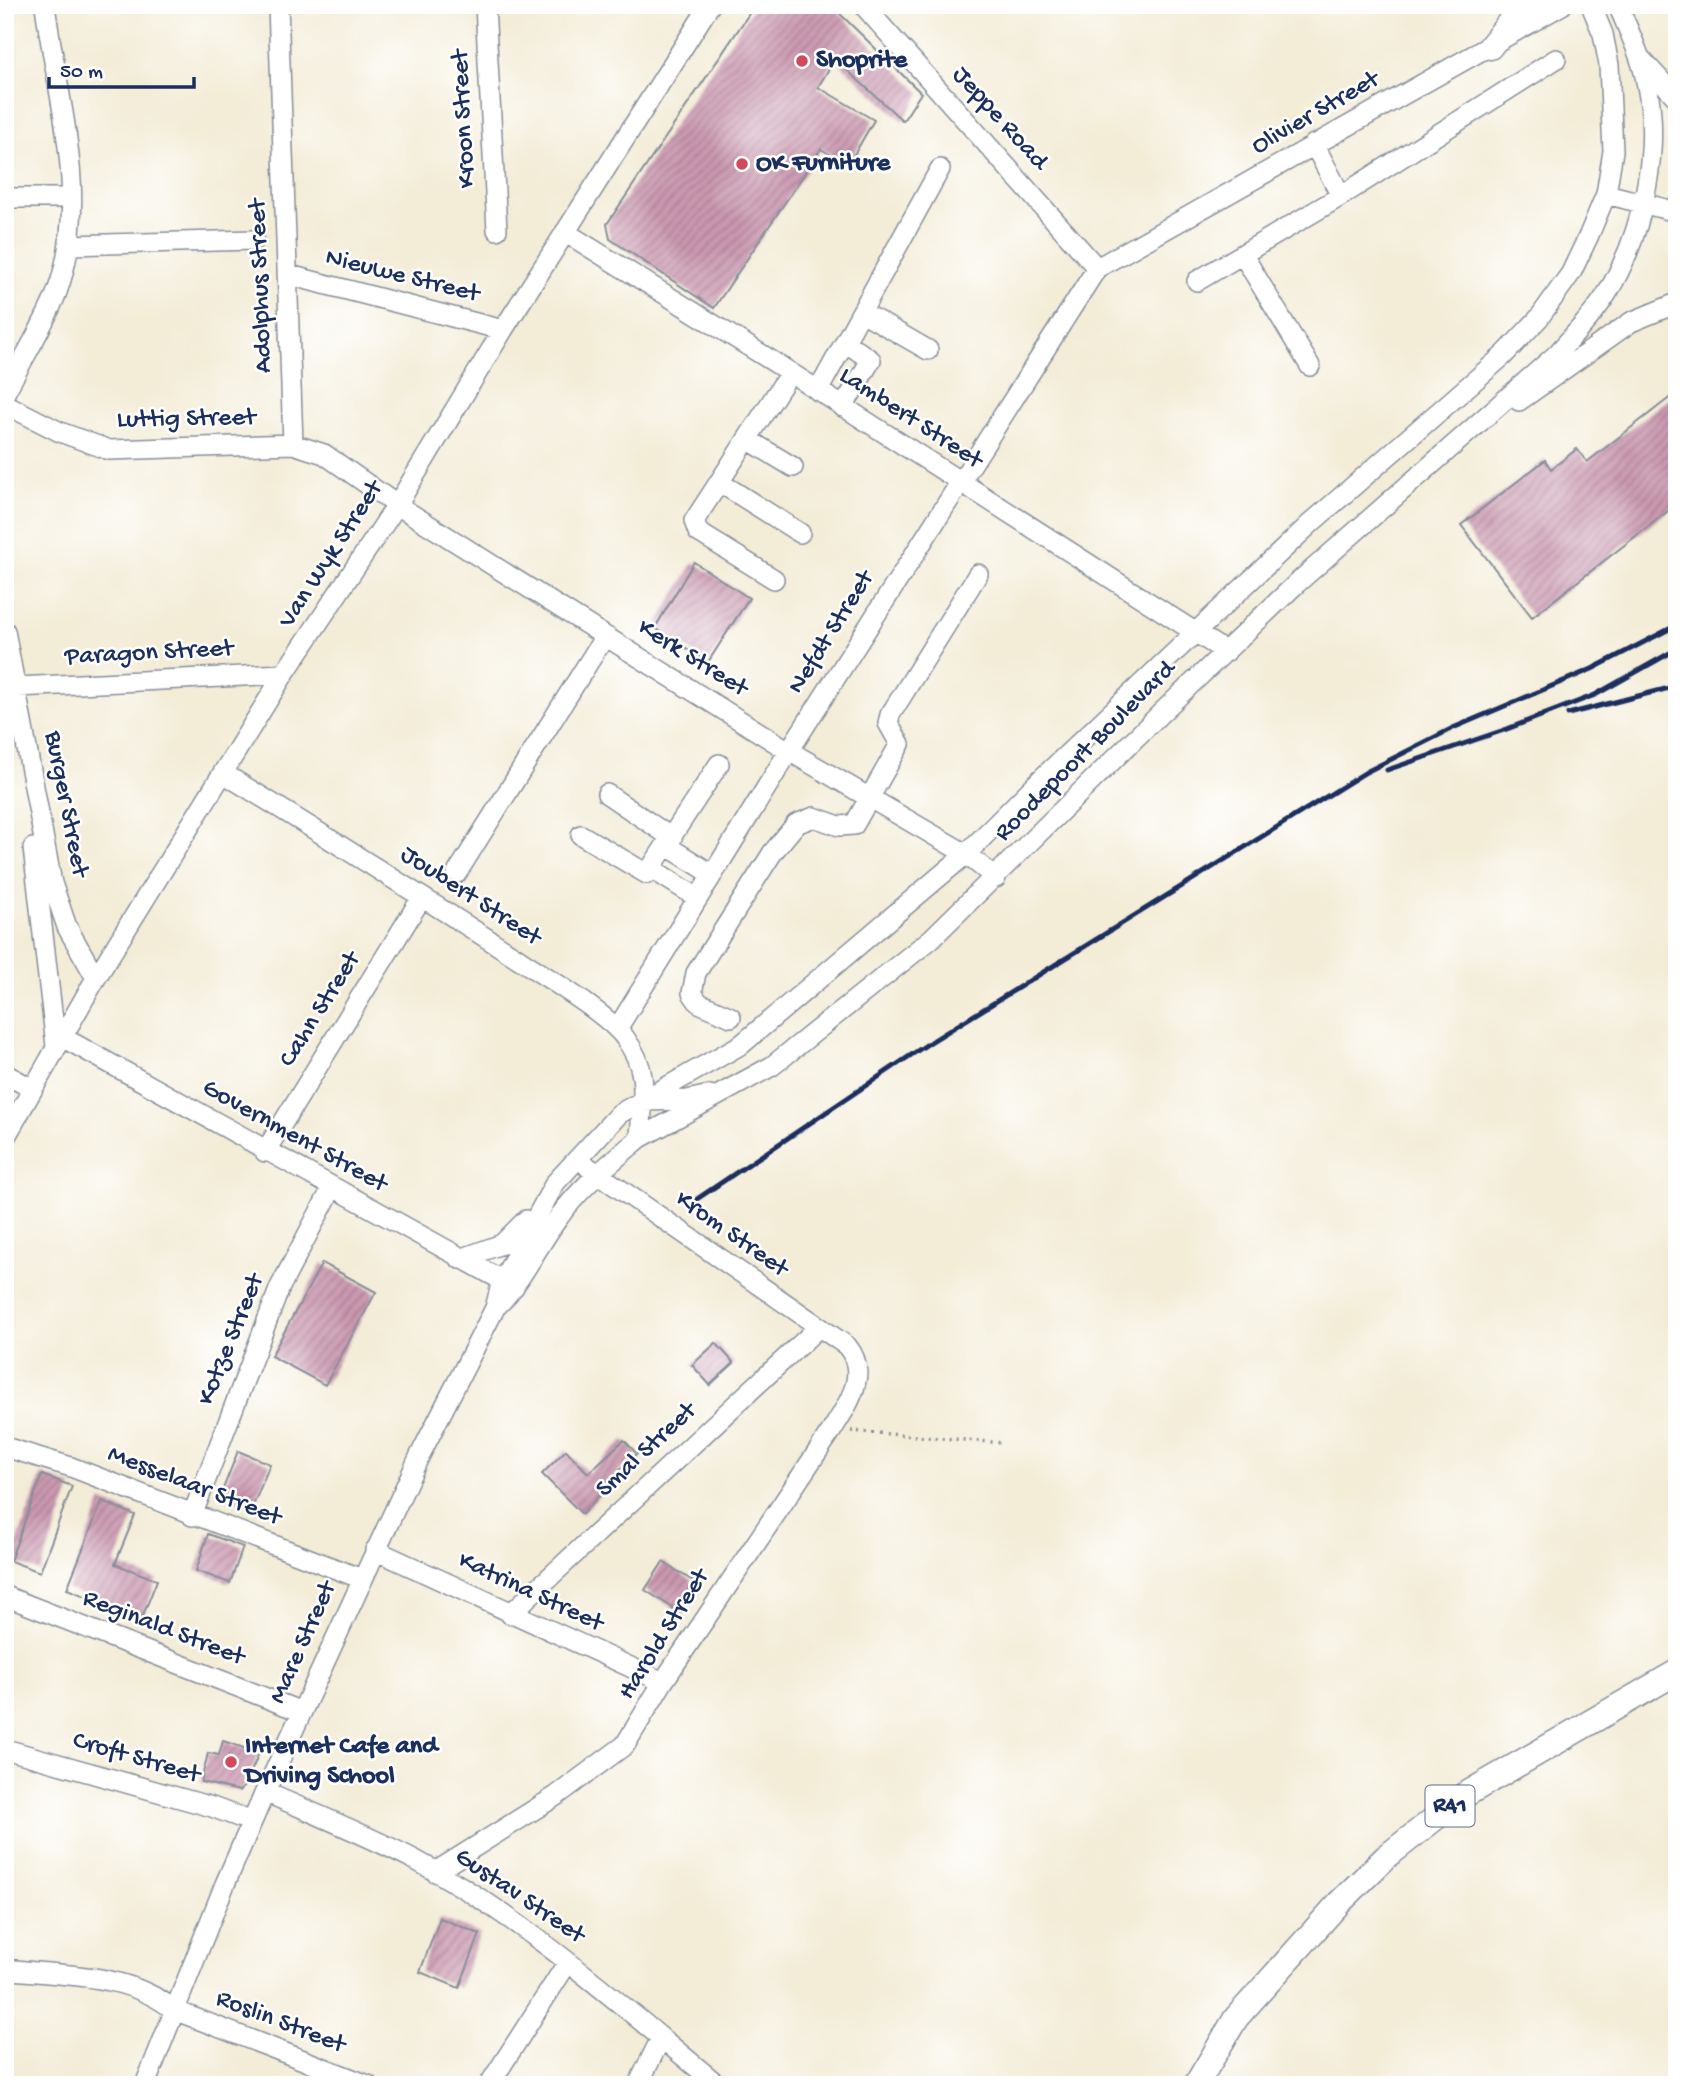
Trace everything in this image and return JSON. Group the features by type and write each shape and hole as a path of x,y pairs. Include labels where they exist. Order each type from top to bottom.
{"main road":[{"path":"1490,47 1523,5"},
{"name":"R41","path":"1196,2085 1236,2018 1263,1992 1339,1903 1386,1857 1463,1796 1677,1672"},
{"name":"R41","path":"1213,2085 1263,1992"}],"street":[{"path":"5,393 56,294 69,246 69,160 45,5"},
{"name":"Adolphus Street","path":"278,5 293,444"},
{"name":"Kroon Street","path":"485,5 498,230"},
{"name":"Van Wyk Street","path":"5,1138 96,978 284,674 397,505 503,330 710,5"},
{"name":"Jeppe Road","path":"863,5 1097,268"},
{"name":"Olivier Street","path":"1097,268 1562,5"},
{"name":"Roodepoort Boulevard","path":"508,1284 555,1183 620,1114 742,1044 966,854 1311,523 1503,355 1539,318 1571,273 1606,194 1614,152 1609,65 1603,34 1591,5"},
{"path":"1618,5 1641,59 1677,99"},
{"path":"1197,281 1341,196 1556,59"},
{"name":"Roodepoort Boulevard","path":"508,1284 577,1193 597,1174 640,1138 772,1066 848,1008 931,939 1296,584 1557,354 1591,317 1624,261 1643,203 1651,120 1641,59"},
{"path":"1314,144 1341,196"},
{"path":"818,391 940,169"},
{"path":"1606,194 1677,212"},
{"path":"5,198 71,198"},
{"name":"Lambert Street","path":"565,232 1226,652"},
{"path":"69,246 254,240"},
{"path":"1242,255 1310,366"},
{"name":"Nefdt Street","path":"617,1029 789,751 1097,268"},
{"name":"Nieuwe Street","path":"289,275 503,330"},
{"path":"1466,436 1631,322 1677,303"},
{"path":"862,312 928,350"},
{"path":"843,407 871,360 845,342"},
{"path":"774,579 695,528 696,517 790,373"},
{"name":"Luttig Street","path":"5,404 60,432 109,450 293,444"},
{"path":"747,439 793,467"},
{"path":"293,444 324,454 397,505"},
{"path":"719,482 800,533"},
{"name":"Kerk Street","path":"397,505 789,751 966,854 996,878"},
{"path":"731,1017 699,1003 692,993 696,973 773,852 796,824 814,817 839,826 854,825 900,744 888,723 890,715 978,574"},
{"name":"Burger Street","path":"5,631 11,693 59,1042"},
{"path":"457,873 605,636"},
{"name":"Paragon Street","path":"11,693 284,674"},
{"name":"Burger Street","path":"11,693 52,883 67,927 96,978"},
{"path":"581,835 642,873 652,869 719,764"},
{"name":"Joubert Street","path":"223,773 553,982 617,1029 627,1040 644,1073 640,1138"},
{"path":"607,794 712,874"},
{"path":"652,869 698,898"},
{"name":"Cahn Street","path":"265,1152 422,897"},
{"name":"Government Street","path":"59,1042 508,1284"},
{"path":"5,1074 33,1089"},
{"path":"642,1101 687,1100 729,1090"},
{"name":"Krom Street","path":"577,1158 847,1346 854,1356"},
{"path":"460,1259 502,1244 520,1227 555,1183"},
{"name":"Kotze Street","path":"192,1516 280,1287 332,1188"},
{"name":"Mare Street","path":"145,2085 265,1792 375,1550 508,1284"},
{"name":"Smal Street","path":"510,1614 819,1327"},
{"name":"Harold Street","path":"435,1872 556,1796 612,1756 641,1723 663,1682 832,1430 855,1388 858,1373 854,1356"},
{"name":"Messelaar Street","path":"5,1447 71,1467 192,1516 362,1579"},
{"name":"Katrina Street","path":"375,1550 663,1682"},
{"name":"Reginald Street","path":"5,1595 302,1712"},
{"name":"Croft Street","path":"5,1749 212,1807 252,1822"},
{"name":"Gustav Street","path":"265,1792 435,1872 568,1962 718,2085"},
{"path":"489,2085 568,1962"},
{"name":"Roslin Street","path":"5,1969 126,1983 146,1991 174,2010 368,2085"},
{"path":"638,2085 661,2038"}],"path":[{"path":"832,1430 1004,1443"}],"building":[{"path":"755,5 831,5 921,93 903,121 835,59 818,87 874,120 848,165 821,149 714,308 610,239 607,224"},
{"path":"1677,392 1677,504 1532,617 1461,525 1545,460 1551,469 1577,449 1587,462"},
{"path":"694,562 749,598 708,662 655,628"},
{"path":"322,1263 376,1292 325,1385 271,1356"},
{"path":"716,1343 734,1363 710,1385 692,1365"},
{"path":"624,1440 637,1454 602,1486 605,1490 582,1514 542,1474 566,1450 588,1473"},
{"path":"238,1451 270,1464 253,1506 221,1494"},
{"path":"42,1475 72,1486 40,1572 10,1561"},
{"path":"102,1501 135,1515 115,1564 157,1580 142,1618 67,1589"},
{"path":"208,1534 243,1547 230,1583 196,1571"},
{"path":"663,1562 699,1585 681,1613 645,1590"},
{"name":"Internet Cafe and Driving School","path":"223,1741 259,1753 245,1786 239,1791 201,1782 208,1753 219,1755"},
{"path":"440,1918 480,1934 459,1988 420,1972"}],"railway":[{"path":"697,1199 929,1043 1366,772 1453,728 1592,669 1677,625"},
{"path":"1387,770 1507,729 1595,695 1677,649"},
{"path":"1568,714 1677,686"}],"place":[{"name":"Shoprite","path":"802,61"},
{"name":"OK Furniture","path":"742,164"},
{"name":"Internet Cafe and Driving School","path":"231,1762"}]}
